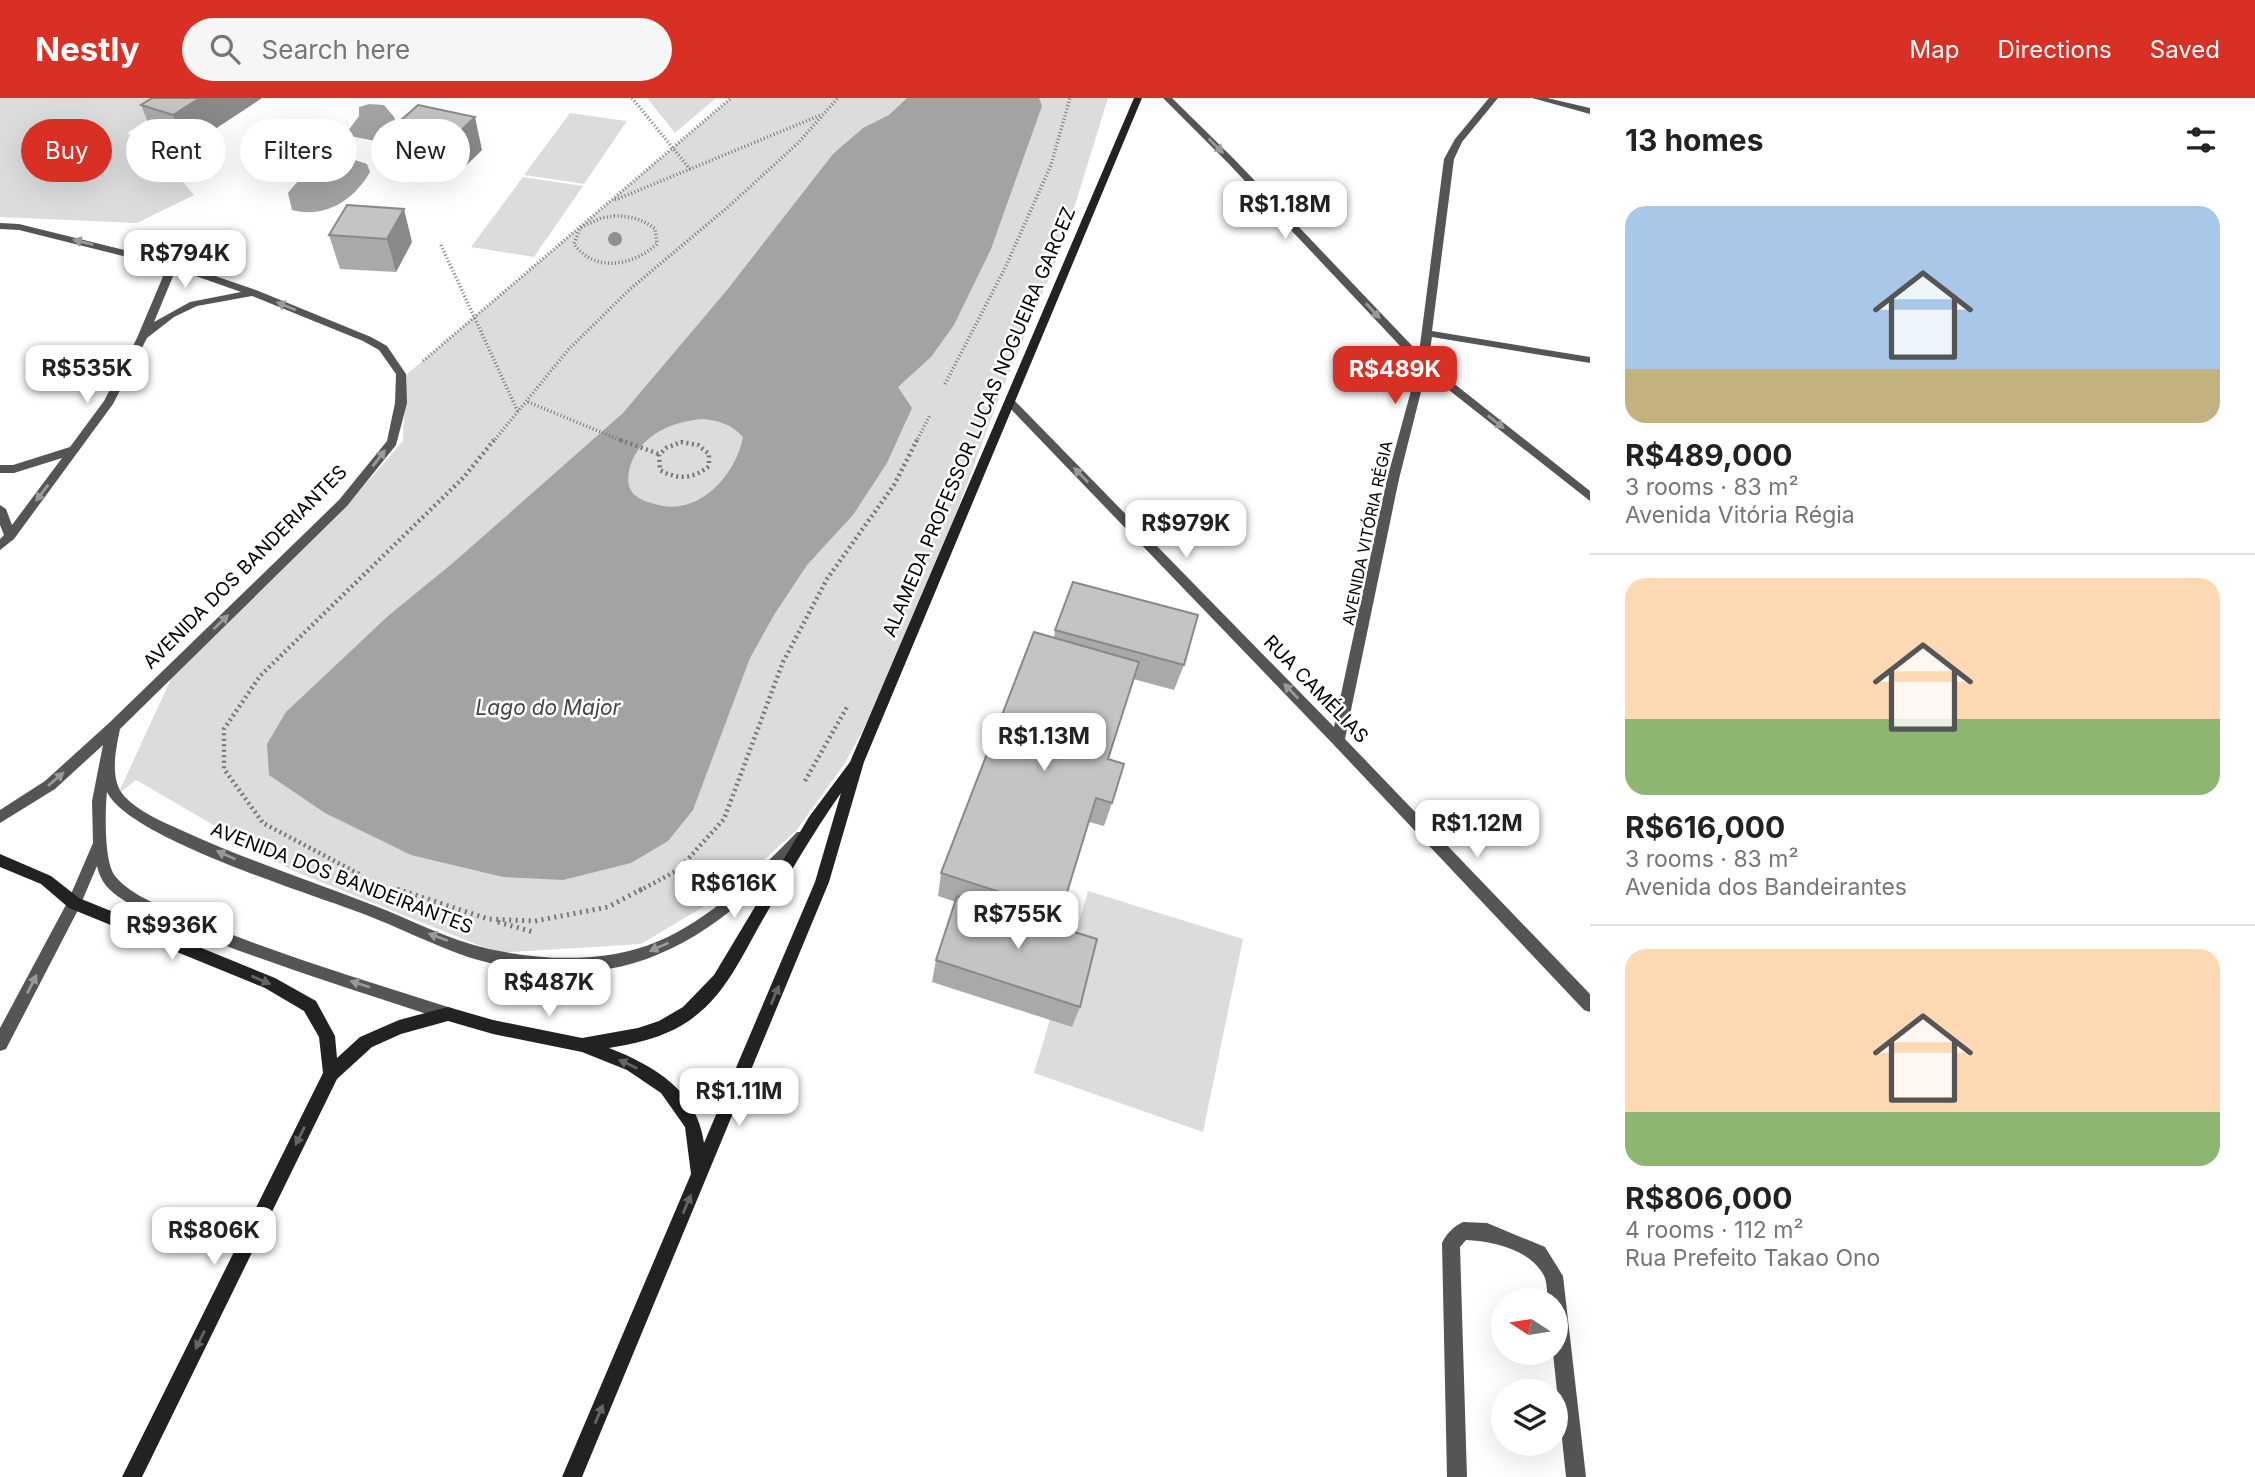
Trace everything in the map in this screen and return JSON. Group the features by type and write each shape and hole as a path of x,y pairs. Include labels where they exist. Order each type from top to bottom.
{"main road":[{"name":"ALAMEDA PROFESSOR LUCAS NOGUEIRA GARCEZ","path":"572,1477 822,882 857,762 1011,404 1138,98"},
{"name":"ALAMEDA PROFESSOR LUCAS NOGUEIRA GARCEZ","path":"582,1045 643,1035 687,1014 724,978 807,830 832,792 857,762"},
{"path":"0,860 46,880 74,903 270,983 310,1006 327,1036 331,1074"},
{"path":"132,1477 331,1074 366,1042 399,1027 448,1014 493,1027 582,1045 633,1065 667,1088 693,1124 699,1176"}],"street":[{"path":"1167,98 1231,161 1423,364 1590,497"},
{"name":"AVENIDA VITÓRIA RÉGIA","path":"1338,740 1393,479 1423,364 1448,159 1458,141 1494,98"},
{"path":"1536,98 1590,111"},
{"path":"0,226 19,227 173,265 142,338 109,402 0,546"},
{"name":"AVENIDA DOS BANDERIANTES","path":"0,817 50,785 114,727 343,503 392,442 401,403 401,374 383,348 252,292 173,265"},
{"path":"142,338 164,318 183,307 252,292"},
{"path":"1428,333 1590,360"},
{"name":"RUA CAMÉLIAS","path":"1011,404 1338,740 1590,1005"},
{"path":"0,469 26,466 74,449"},
{"path":"0,509 10,536"},
{"path":"114,727 96,808 99,845 108,879 133,901 186,924 448,1014"},
{"name":"AVENIDA DOS BANDEIRANTES","path":"106,763 118,800 147,820 272,876 320,891 482,954 516,961 585,965 642,955 695,931 735,903 807,830"},
{"path":"0,1044 74,903 99,845"},
{"path":"1457,1477 1451,1242 1463,1231 1487,1232 1539,1252 1554,1276 1576,1477"}],"path":[{"path":"632,98 690,169"},
{"path":"419,365 731,98"},
{"path":"319,860 368,879 263,823 224,769 224,729 260,676 464,477 568,350 629,290 728,207 798,143 838,98"},
{"path":"945,384 1005,268 1051,165 1070,98"},
{"path":"611,201 824,114"},
{"path":"627,216 649,223 658,236 657,244 641,257 620,263 599,262 578,252 574,244 580,228 601,218 627,216"},
{"path":"441,245 518,412"},
{"path":"528,401 586,428 659,454"},
{"path":"488,919 536,920 608,907 678,870 724,819 783,662 827,579 894,485 930,415"},
{"path":"690,442 705,449 710,460 709,466 698,475 673,477 660,470 657,459 659,454 672,444 690,442"},
{"path":"803,784 849,704"},
{"path":"392,887 535,932"}],"shaded area":[{"path":"0,98 181,98 149,119 126,119 126,182 183,182 194,195 137,223 0,217"},
{"path":"647,98 716,98 675,133"},
{"path":"731,98 1108,98 1062,247 1001,393 902,657 845,763 796,831 728,892 641,944 498,953 291,870 136,780 118,794 176,668 347,505 403,441 406,375"},
{"path":"570,113 627,121 584,184 524,175"},
{"path":"523,177 583,186 534,257 471,247"},
{"path":"1088,891 1243,939 1203,1132 1034,1073"}],"water":[{"name":"Lago do Major","path":"907,98 1039,98 1042,106 991,249 954,325 931,357 898,387 912,408 887,463 853,515 807,565 774,615 750,658 693,810 668,841 631,863 563,880 503,877 411,855 325,813 269,775 267,744 286,712 388,616 454,562 623,413 727,290 833,154 863,128 889,115","holes":["703,419 730,426 743,437 739,451 723,479 700,499 686,505 671,507 649,502 634,494 630,490 629,471 633,459 647,440 667,427"]},
{"path":"369,104 384,105 395,119 371,119 371,140 357,137 359,107"},
{"path":"357,161 367,164 370,172 347,199 316,212 292,210 288,193 298,182 357,182"}],"building":[{"path":"152,98 200,98 173,115 141,105"},
{"path":"418,105 475,117 470,122 470,119 402,119"},
{"path":"347,205 404,209 387,239 329,235"},
{"path":"1073,582 1198,615 1184,665 1055,630"},
{"path":"1034,632 1139,662 1108,759 1124,764 1112,803 1096,798 1061,912 941,873"},
{"path":"957,896 1097,939 1080,1007 936,960"}]}
